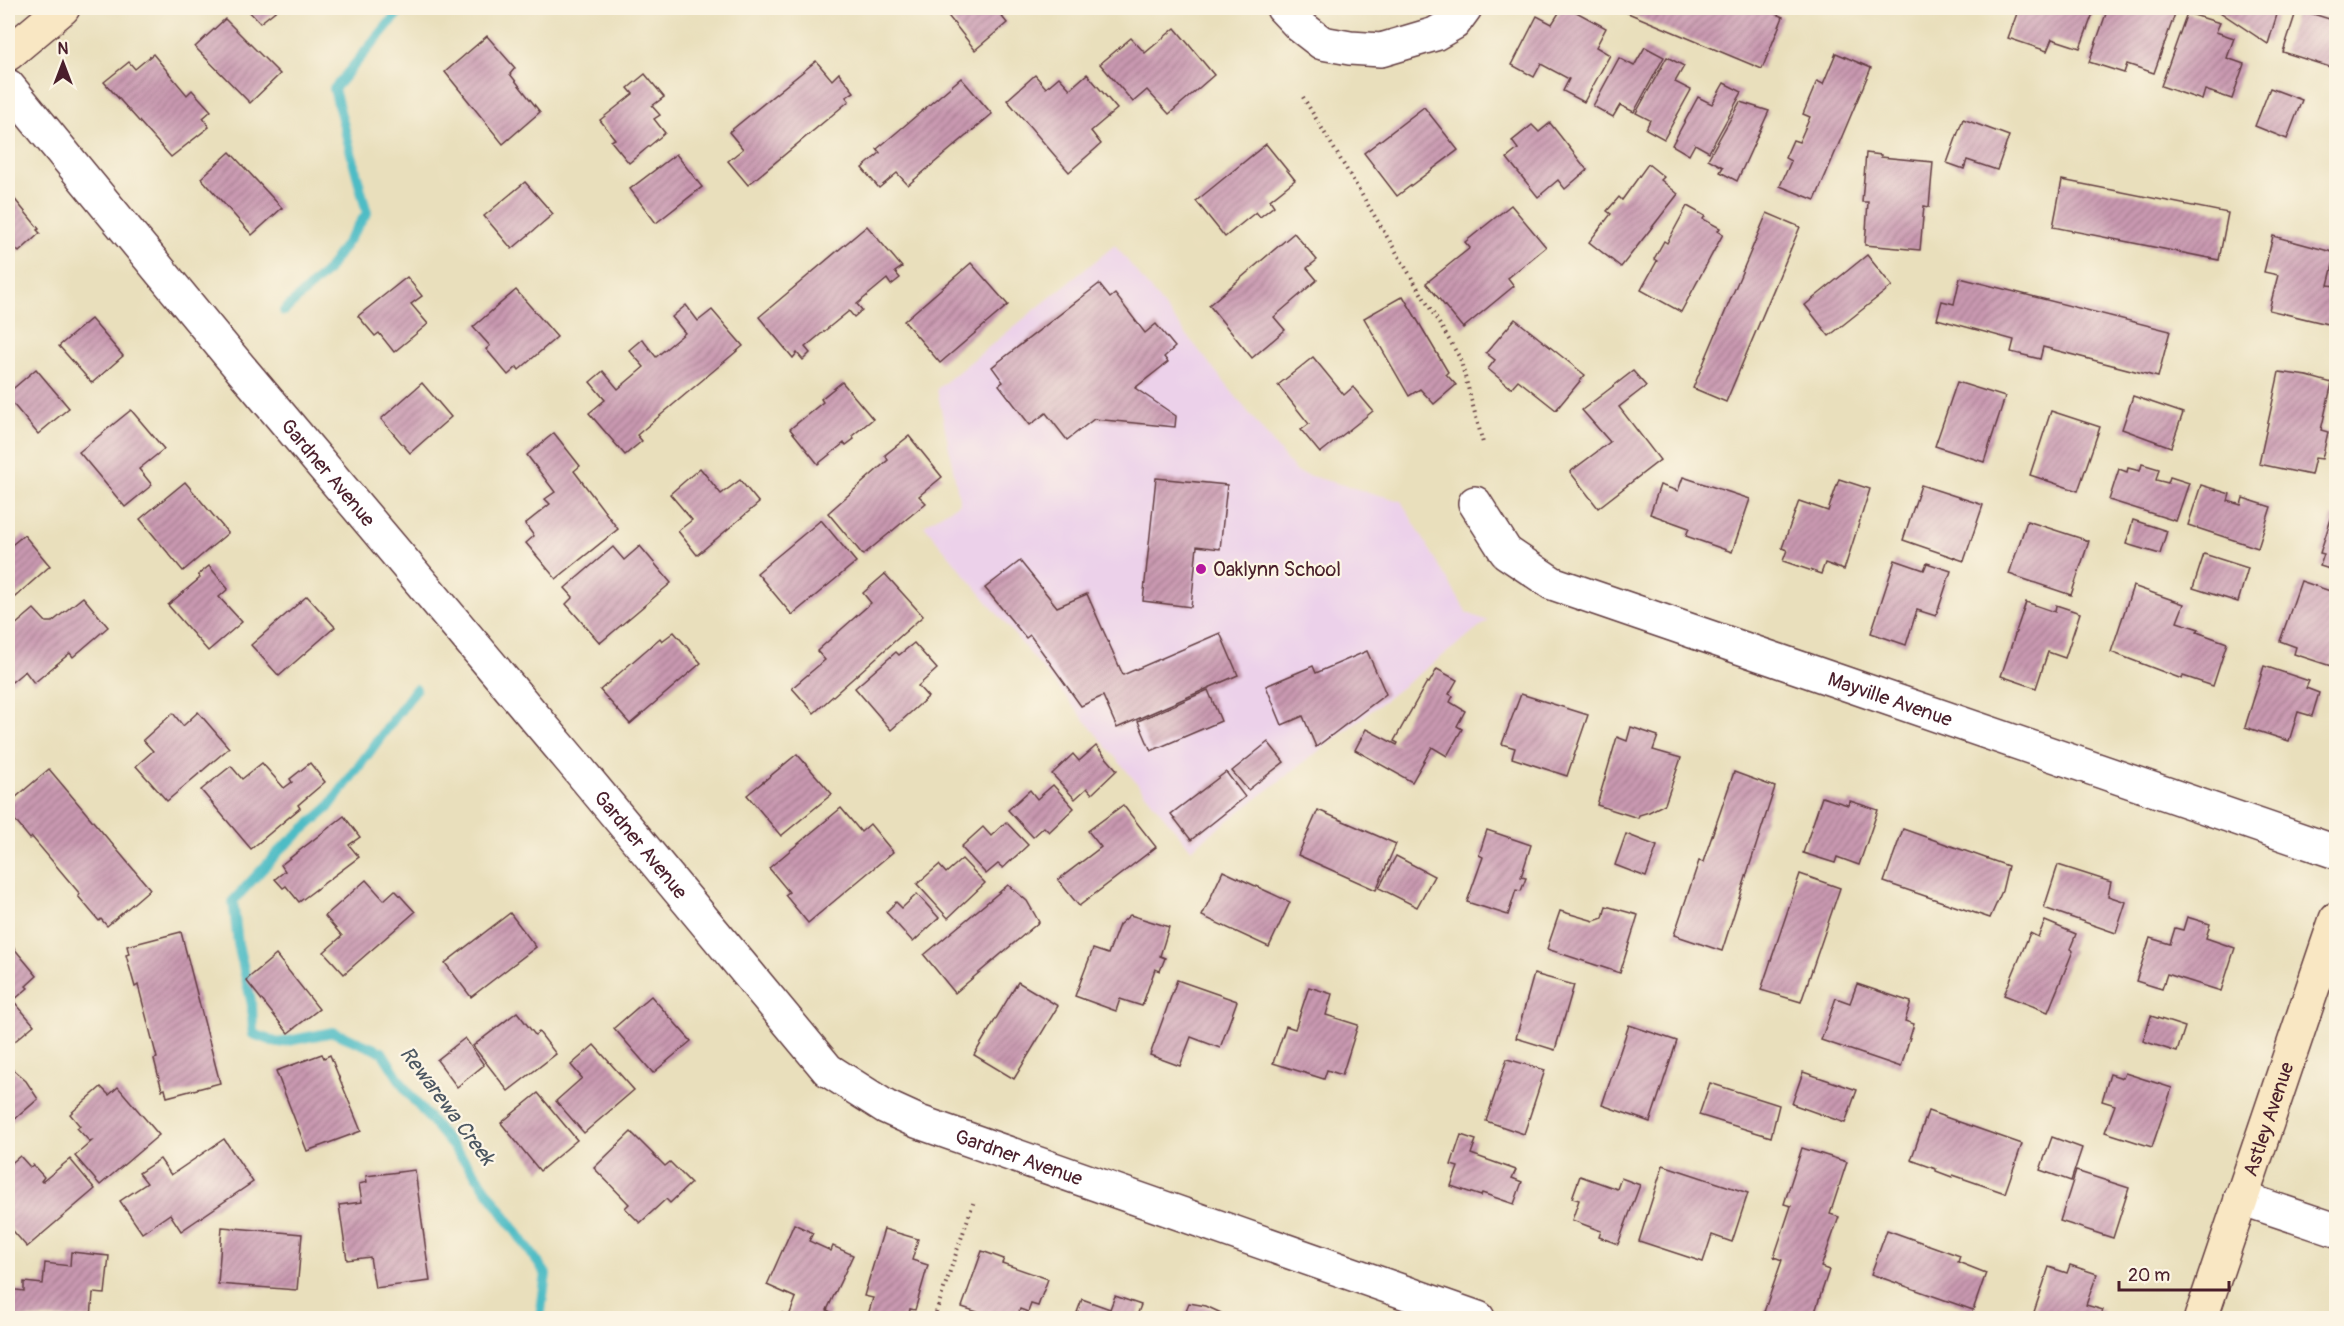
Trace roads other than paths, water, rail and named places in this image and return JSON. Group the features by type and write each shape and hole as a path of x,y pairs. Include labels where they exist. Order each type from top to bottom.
{"street":[{"path":"8,54 63,8"},
{"path":"1283,8 1300,26 1322,43 1381,50 1436,34 1454,24 1465,8"},
{"name":"Gardner Avenue","path":"8,87 828,1070 885,1107 919,1122 1478,1318"},
{"name":"Mayville Avenue","path":"1475,504 1506,552 1552,583 2337,852"},
{"name":"Astley Avenue","path":"2201,1318 2337,919"},
{"path":"2241,1198 2337,1230"}],"waterway":[{"name":"Rewarewa Creek","path":"284,311 327,271 367,213 334,89 402,8"},
{"name":"Rewarewa Creek","path":"416,689 328,808 281,849 233,901 238,944 252,1005 253,1034 278,1043 333,1032 382,1052 408,1093 474,1172 546,1274 540,1318"}],"place":[{"name":"Oaklynn School","path":"1201,569"}]}
